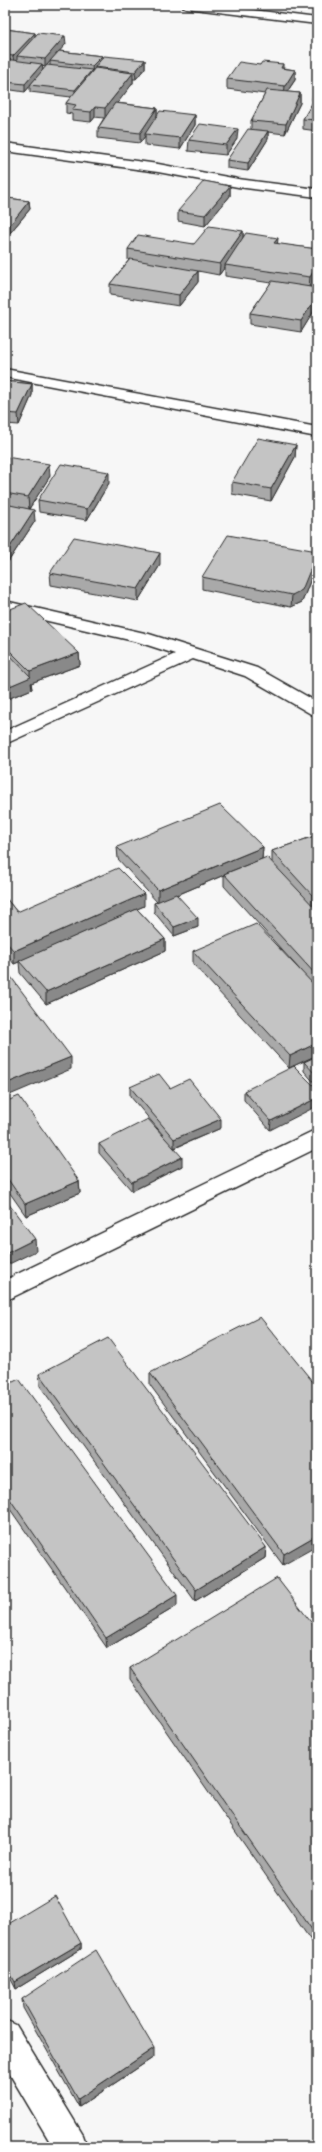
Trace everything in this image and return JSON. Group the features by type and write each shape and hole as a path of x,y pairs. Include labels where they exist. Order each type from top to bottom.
{"street":[{"path":"186,5 317,21"},
{"path":"5,147 158,168 238,183 317,193"},
{"path":"5,373 317,432"},
{"path":"5,606 143,638 251,672 317,710"},
{"path":"5,738 192,653"},
{"path":"5,1291 317,1138"},
{"path":"5,2036 71,2147"}],"building":[{"path":"5,29 35,33 13,56 5,55"},
{"path":"38,33 65,36 45,59 17,56"},
{"path":"59,51 102,56 92,66 50,61"},
{"path":"104,56 145,60 135,72 95,67"},
{"path":"5,59 42,64 25,84 5,82"},
{"path":"239,62 260,65 262,62 283,64 281,68 295,70 285,86 227,79"},
{"path":"47,65 92,70 75,90 30,85"},
{"path":"95,68 133,73 105,108 95,107 91,112 72,110 76,105 66,103"},
{"path":"317,84 317,91 313,90"},
{"path":"267,90 300,93 286,124 251,121"},
{"path":"316,97 317,120 303,119"},
{"path":"115,103 157,108 140,133 98,128"},
{"path":"160,111 195,115 180,138 145,134"},
{"path":"200,124 238,129 226,145 189,140"},
{"path":"248,129 268,131 248,163 227,160"},
{"path":"204,181 230,186 205,215 178,211"},
{"path":"8,198 29,201 10,225 5,224 5,201"},
{"path":"209,226 243,231 220,264 128,249 138,235 194,244"},
{"path":"246,233 278,238 274,243 317,249 317,265 310,277 225,265"},
{"path":"130,259 198,271 179,295 110,284"},
{"path":"272,281 317,288 317,296 301,321 250,313"},
{"path":"5,381 32,384 18,414 5,413"},
{"path":"258,438 296,445 271,489 232,482"},
{"path":"6,457 49,464 28,497 5,493"},
{"path":"61,464 109,472 87,509 38,500"},
{"path":"5,504 34,510 8,550 5,550"},
{"path":"228,535 317,551 302,590 292,595 202,577"},
{"path":"74,537 160,553 138,589 50,573"},
{"path":"26,603 79,653 30,671 5,646 5,611"},
{"path":"5,650 31,677 5,688"},
{"path":"220,805 263,847 158,890 117,847"},
{"path":"317,835 317,893 312,895 272,851"},
{"path":"267,857 317,910 317,976 224,874"},
{"path":"118,868 144,894 14,951 5,941 5,897 17,912"},
{"path":"176,894 198,918 174,927 154,903"},
{"path":"137,909 165,939 46,992 19,961"},
{"path":"256,924 317,988 317,1043 290,1056 193,951"},
{"path":"5,969 71,1057 5,1084"},
{"path":"317,1056 317,1076 304,1062"},
{"path":"294,1066 317,1089 317,1098 271,1121 244,1091"},
{"path":"159,1074 170,1088 189,1079 221,1119 174,1139 130,1087"},
{"path":"19,1096 79,1181 25,1204 5,1175 5,1102"},
{"path":"148,1119 182,1157 132,1182 99,1144"},
{"path":"5,1199 35,1239 5,1254"},
{"path":"260,1317 317,1387 317,1535 284,1554 150,1373"},
{"path":"108,1338 266,1547 196,1590 39,1374"},
{"path":"19,1379 177,1595 106,1638 5,1492 5,1386"},
{"path":"277,1578 317,1630 317,1937 130,1668"},
{"path":"55,1896 81,1943 15,1982 5,1963 5,1926"},
{"path":"96,1950 154,2048 78,2099 22,1999"}]}
